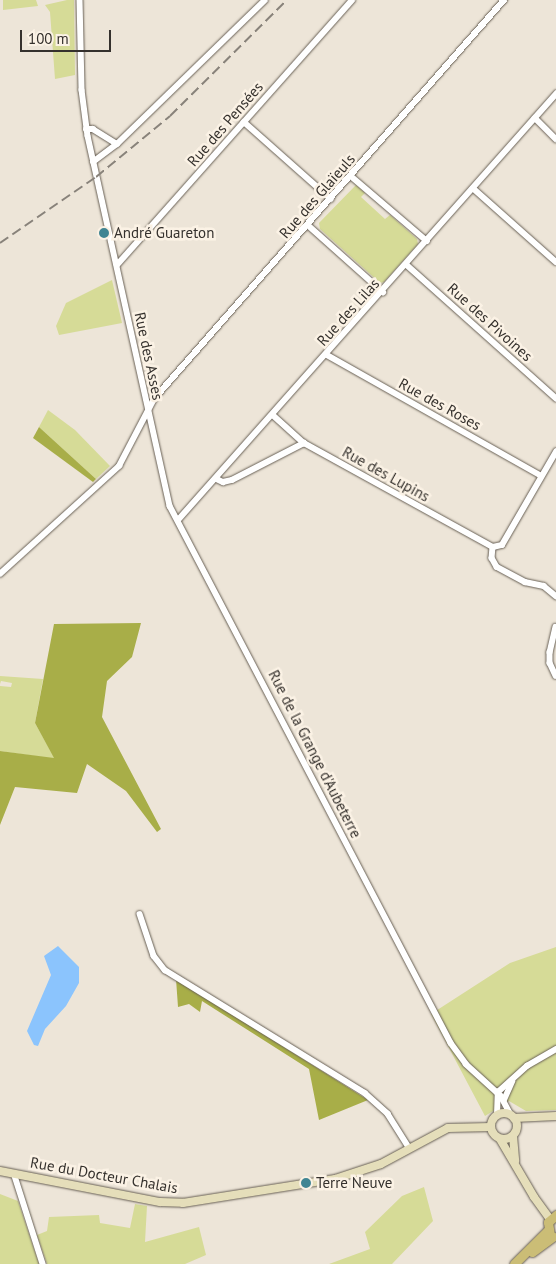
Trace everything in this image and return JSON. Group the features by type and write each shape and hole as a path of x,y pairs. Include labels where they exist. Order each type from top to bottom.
{"main road":[{"path":"514,1264 552,1236 553,1217 534,1198 517,1165 491,1127 497,1115 556,1116"},
{"path":"513,1116 517,1129 513,1136 517,1165"},
{"name":"Rue du Docteur Chalais","path":"0,1171 160,1202 183,1203 335,1180 410,1149 448,1128 491,1127"},
{"path":"500,1139 513,1136"}],"street":[{"name":"Rue des Asses","path":"0,574 119,466 148,408 86,129 82,90 80,0"},
{"path":"93,162 118,144 265,0"},
{"name":"Rue des Pensées","path":"117,265 352,0"},
{"name":"Rue des Glaïeuls","path":"148,408 504,0"},
{"name":"Rue des Lilas","path":"178,520 217,479 407,265 556,94"},
{"path":"535,118 556,139"},
{"path":"244,122 331,199"},
{"path":"86,129 93,128 118,144"},
{"path":"351,176 427,242"},
{"path":"473,188 556,262"},
{"path":"308,225 383,292"},
{"name":"Rue des Pivoines","path":"407,265 556,398"},
{"name":"Rue des Roses","path":"327,355 540,475"},
{"name":"Rue de la Grange d'Aubeterre","path":"148,408 167,498 178,520 451,1043 466,1064 498,1092 513,1116"},
{"name":"Rue des Lupins","path":"273,416 304,443 493,547"},
{"path":"217,479 223,482 232,480 304,443"},
{"path":"556,452 540,475 502,545 493,547 492,558 497,567 525,582 544,586 556,596"},
{"path":"556,627 550,652 550,663 556,676"},
{"path":"140,914 154,956 165,970 365,1093 388,1114 410,1149"},
{"path":"497,1115 498,1092 527,1066 556,1049"},
{"path":"504,1100 513,1080"},
{"path":"14,1173 44,1264"}],"green space":[{"path":"3,0 36,0 38,6 3,10"},
{"path":"74,0 75,75 55,79 50,12 45,5"},
{"path":"356,185 365,193 361,197 385,219 390,215 417,239 418,244 384,282 380,283 320,229 319,223"},
{"path":"112,280 122,323 59,335 56,326 66,303"},
{"path":"48,410 75,430 110,466 96,479 39,427"},
{"path":"39,427 96,479 93,482 33,438"},
{"path":"141,623 132,657 107,681 102,717 161,829 157,832 126,791 87,764 77,793 15,787 0,825 0,751 54,758 35,723 54,624"},
{"path":"0,676 43,679 35,723 55,759 0,751 0,686 11,687 12,683 1,681 0,684"},
{"path":"556,947 556,1110 526,1111 509,1101 485,1116 431,1014 510,963"},
{"path":"176,979 368,1100 319,1120 309,1069 202,1001 200,1012 189,1004 178,1007"},
{"path":"424,1187 433,1221 392,1264 329,1264 370,1249 365,1232 402,1196"},
{"path":"0,1194 18,1201 39,1264 0,1264"},
{"path":"135,1204 147,1206 145,1242 199,1227 206,1255 185,1264 47,1264 37,1235 47,1231 49,1217 99,1215 100,1223 130,1228"}],"water":[{"path":"58,946 79,967 79,983 66,1006 45,1029 38,1046 34,1045 27,1031 51,975 44,956"}],"railway":[{"path":"0,243 96,177 170,116 287,0"}],"place":[{"name":"André Guareton","path":"104,233"},
{"name":"Terre Neuve","path":"306,1183"}]}
